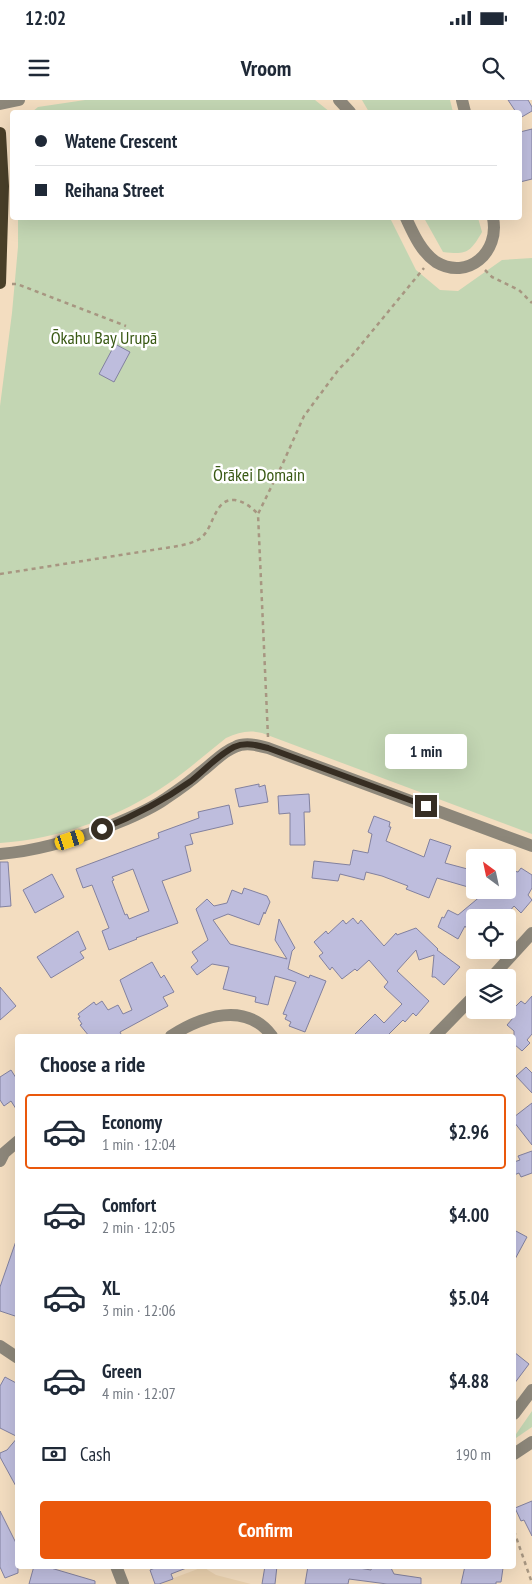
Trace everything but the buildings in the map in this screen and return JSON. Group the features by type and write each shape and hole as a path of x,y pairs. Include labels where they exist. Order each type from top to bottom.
{"main road":[{"path":"0,132 3,186 0,283"}],"street":[{"path":"0,104 19,100"},
{"path":"339,100 348,110"},
{"path":"407,220 424,251 437,262 455,268 477,262 486,253 492,243 495,229 493,220"},
{"path":"0,854 21,853 53,846 132,817 162,801 235,746 245,744 268,748 532,846"},
{"path":"499,969 532,933"},
{"path":"437,1034 466,1004"},
{"path":"174,1034 204,1019 228,1015 249,1018 265,1028 270,1034"},
{"path":"0,1160 4,1153 15,1144"},
{"path":"0,1346 15,1356"},
{"path":"516,1411 532,1390"},
{"path":"516,1453 532,1442"},
{"path":"117,1569 123,1584"}],"path":[{"path":"477,262 492,277 519,290 532,303"},
{"path":"268,748 258,514 304,416 339,368 351,357 422,271"},
{"path":"0,283 17,284 126,326"},
{"path":"0,574 178,546 192,542 202,537 212,524 217,510 228,501 233,500 246,504 258,514"},
{"path":"516,1537 532,1583"}],"shaded area":[{"path":"198,1569 206,1569 216,1575 251,1584 158,1584"}],"green space":[{"path":"85,100 315,100 328,110 34,110 38,107"},
{"path":"362,100 450,100 452,110 368,110"},
{"name":"Ōrākei Domain","path":"18,220 391,220 416,270 440,290 458,291 502,260 532,258 532,834 262,733 248,732 226,738 169,783 110,816 44,837 0,843 0,406 18,247"},
{"path":"425,220 479,220 482,232 467,251 462,253 443,252"},
{"path":"532,1411 532,1427 516,1438 516,1434"}],"route":[{"path":"102,829 132,817 162,801 227,751 235,746 245,744 268,748 426,806"}],"park label":[{"name":"Ōkahu Bay Urupā","path":"104,337"}]}
